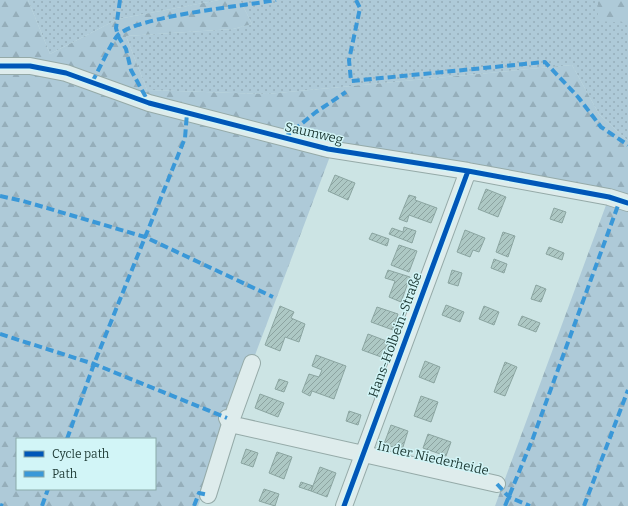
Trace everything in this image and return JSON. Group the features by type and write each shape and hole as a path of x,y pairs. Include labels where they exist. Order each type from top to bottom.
{"street":[{"name":"Saumweg","path":"0,66 30,66 66,73 149,102 328,148 468,171 609,197 628,202"},
{"name":"Hans-Holbein-Straße","path":"344,506 468,171"},
{"path":"208,495 228,421 252,364"},
{"name":"In der Niederheide","path":"228,421 498,484"}],"green space":[{"path":"0,0 28,0 50,54 118,19 219,0 240,0 252,24 233,29 126,36 147,90 267,94 572,65 599,114 628,141 628,506 495,506 609,197 328,149 329,159 198,506 0,506"},
{"path":"28,0 219,0 118,19 50,54"},
{"path":"240,0 628,0 628,141 599,114 572,65 267,94 147,90 126,36 233,29 252,24"},
{"path":"598,0 628,0 628,23 598,21"}],"building":[{"path":"335,175 355,183 348,200 328,191"},
{"path":"486,189 506,197 498,217 478,209"},
{"path":"409,195 416,197 415,200 437,208 431,223 409,215 407,222 399,219"},
{"path":"554,208 566,212 562,223 550,219"},
{"path":"404,227 416,231 412,243 389,234 392,228 403,232"},
{"path":"465,230 485,238 479,252 473,250 470,257 457,252"},
{"path":"503,232 515,236 508,257 496,252"},
{"path":"372,233 389,239 387,246 369,239"},
{"path":"399,245 417,251 409,272 391,265"},
{"path":"549,247 564,253 562,260 546,254"},
{"path":"494,259 507,264 504,273 491,268"},
{"path":"388,270 410,277 401,302 389,297 395,281 385,278"},
{"path":"452,270 462,273 458,286 448,283"},
{"path":"536,285 546,289 541,302 531,299"},
{"path":"446,305 464,312 460,322 442,315"},
{"path":"280,306 294,312 291,318 305,324 299,342 285,337 280,351 265,345"},
{"path":"484,306 499,312 494,325 479,319"},
{"path":"377,307 398,314 393,330 371,322"},
{"path":"522,316 540,323 536,332 518,325"},
{"path":"368,334 389,342 384,358 362,350"},
{"path":"316,355 346,366 334,399 312,391 310,396 302,392 309,374 319,377 322,370 312,366"},
{"path":"425,361 440,367 434,383 419,377"},
{"path":"505,362 517,367 505,396 494,392"},
{"path":"279,379 288,382 284,392 275,389"},
{"path":"260,394 284,403 278,417 255,408"},
{"path":"421,396 438,402 431,422 414,416"},
{"path":"349,411 361,415 358,425 346,421"},
{"path":"391,425 408,431 402,450 384,444"},
{"path":"428,434 451,442 446,456 423,448"},
{"path":"246,449 258,453 253,467 241,463"},
{"path":"277,452 292,457 284,479 269,473"},
{"path":"320,467 336,473 327,497 311,491"},
{"path":"301,482 313,486 311,491 299,487"},
{"path":"264,489 279,494 275,506 259,501"}],"marked path":[{"path":"120,0 116,28 118,36 126,49 131,70 149,103"},
{"path":"92,82 114,40 117,36 128,29 167,17 276,0"},
{"path":"356,0 360,8 349,60 351,81 545,62 578,97 601,127 628,145"},
{"path":"284,138 316,112 346,92"},
{"path":"67,438 94,364 185,138 187,113"},
{"path":"0,196 23,201 145,237 273,297"},
{"path":"505,506 533,438 620,200"},
{"path":"0,334 94,364 227,418"},
{"path":"584,506 628,390"},
{"path":"497,484 509,497 530,506"},
{"path":"42,506 48,490"},
{"path":"194,506 199,493 208,495"}],"cycle path":[{"path":"0,66 30,66 66,73 149,103 328,149 468,171 609,197 628,203"},
{"path":"344,506 468,171"}]}
